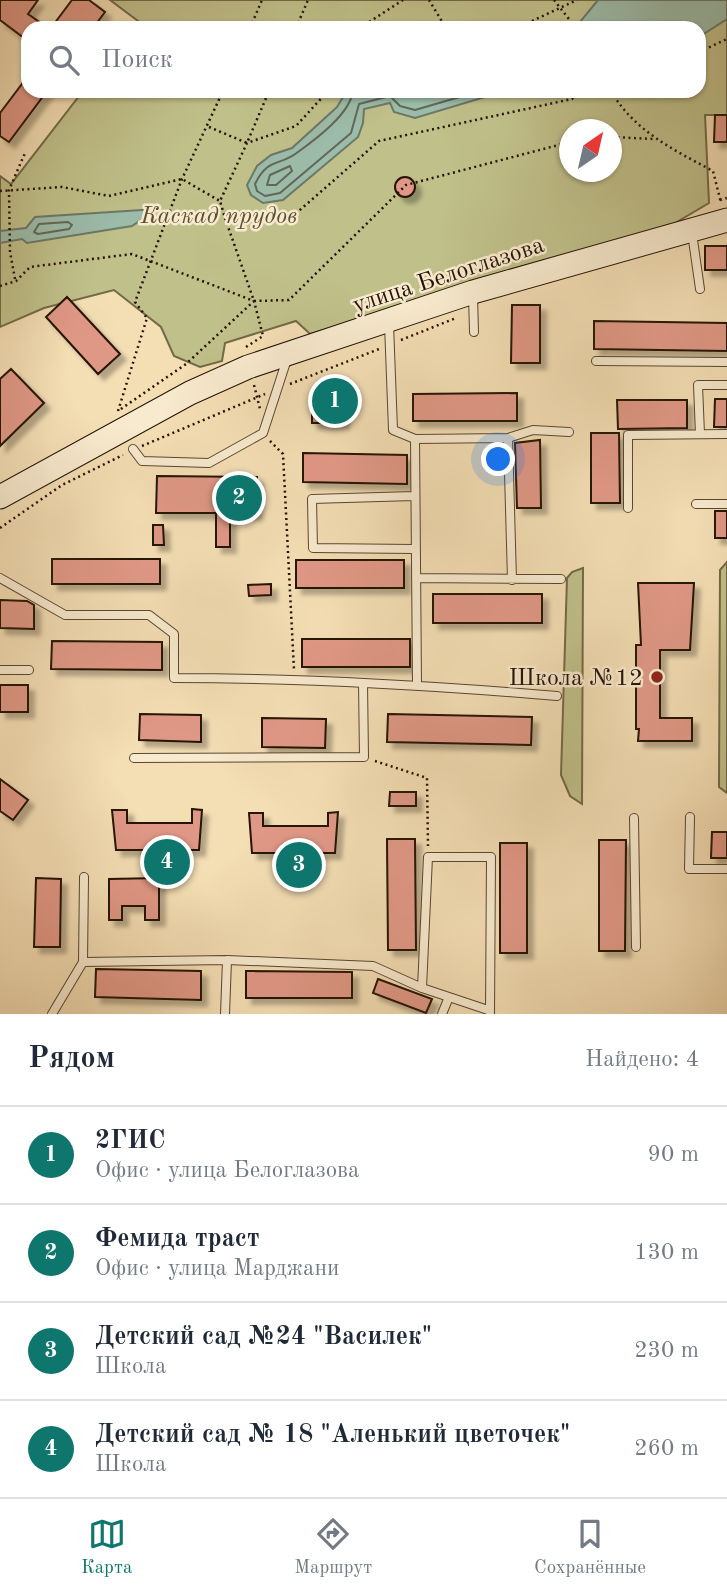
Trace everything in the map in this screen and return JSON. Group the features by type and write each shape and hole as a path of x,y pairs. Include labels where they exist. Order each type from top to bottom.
{"street":[{"name":"улица Белоглазова","path":"0,497 190,393 289,352 389,320 473,301 691,230 725,209"}],"lane":[{"path":"691,230 700,289"},
{"path":"473,301 474,332"},
{"path":"389,320 393,430 415,439 508,438 533,429 569,432"},
{"path":"133,449 142,461 209,463 263,433 289,352"},
{"path":"596,361 727,362"},
{"path":"700,434 698,385 727,385"},
{"path":"628,508 628,435 727,434"},
{"path":"508,438 512,580"},
{"path":"415,439 417,684"},
{"path":"414,496 312,499 312,523 313,548 415,549"},
{"path":"696,504 727,504"},
{"path":"0,578 65,615 149,615 174,634 174,678 294,678 417,684 557,696"},
{"path":"416,578 561,579"},
{"path":"0,670 29,670"},
{"path":"134,758 364,757 363,683"},
{"path":"690,817 689,869 727,869"},
{"path":"634,818 636,947"},
{"path":"83,962 227,960 373,966 422,988 489,1012 491,857 428,857 422,988"},
{"path":"52,1014 83,962 84,877"},
{"path":"225,1014 227,960"},
{"path":"442,1014 449,997"}],"path":[{"path":"253,21 262,0"},
{"path":"299,21 307,0"},
{"path":"371,21 403,0"},
{"path":"429,0 442,21"},
{"path":"554,0 571,21"},
{"path":"532,21 577,0"},
{"path":"706,49 727,39"},
{"path":"220,98 182,179 135,302 147,318 118,411 186,364 254,301"},
{"path":"254,301 220,201 266,98"},
{"path":"207,126 247,143 296,126 322,98"},
{"path":"225,218 271,221 293,216 379,141 573,98"},
{"path":"615,98 622,109 655,139 713,172 725,209"},
{"path":"622,138 655,139"},
{"path":"0,286 16,281 30,267 132,254 254,301 289,300 406,185 559,145"},
{"path":"16,281 10,252 9,190 25,153"},
{"path":"0,191 62,187 109,196 182,179 220,201"},
{"path":"0,528 62,485 133,449 389,345 473,301"},
{"path":"258,397 263,433 283,454 294,678"},
{"path":"364,757 427,778 428,857"}],"green space":[{"name":"Каскад прудов","path":"110,0 727,0 727,115 705,115 709,203 675,223 310,334 296,321 225,343 222,361 200,367 174,356 161,327 114,290 44,308 0,327 0,176 11,184 78,98 706,98 706,21 138,21"},
{"path":"727,562 727,793 719,787 720,570"},
{"path":"583,568 582,804 570,796 561,775 567,578 572,572"}],"water":[{"path":"598,0 727,0 727,19 706,32 706,21 581,21"},
{"path":"342,98 482,98 415,118 394,112 390,103 364,109 358,137 283,200 263,203 251,195 247,185 257,166 271,155 292,148 337,107"},
{"path":"157,209 132,226 27,243 22,239 0,243 0,231 26,228 35,217"}],"building":[{"path":"0,0 38,0 28,14 38,21 21,21 21,36 0,20"},
{"path":"72,0 89,0 105,12 98,21 56,21"},
{"path":"21,85 21,98 42,98 9,142 0,136 0,113"},
{"path":"715,115 727,115 727,142 714,142"},
{"path":"405,177 412,180 415,187 412,194 405,197 398,194 395,187 398,180"},
{"path":"705,246 727,246 727,270 705,270"},
{"path":"67,297 120,354 98,374 46,317"},
{"path":"512,305 540,305 540,363 511,363"},
{"path":"594,321 727,323 727,351 594,349"},
{"path":"11,369 44,403 0,446 0,379"},
{"path":"312,393 343,393 343,423 312,423"},
{"path":"517,393 517,421 413,421 413,394"},
{"path":"715,399 727,399 727,427 714,427"},
{"path":"617,400 687,400 687,428 618,429"},
{"path":"591,433 619,433 620,503 591,503"},
{"path":"540,440 541,508 517,508 515,443"},
{"path":"303,453 407,455 407,484 303,482"},
{"path":"157,476 257,477 256,514 230,513 230,547 216,547 216,513 156,513"},
{"path":"715,511 727,511 727,538 715,538"},
{"path":"153,525 163,525 164,545 153,545"},
{"path":"52,559 160,559 160,584 52,584"},
{"path":"296,560 404,560 404,588 296,588"},
{"path":"638,583 694,583 690,650 660,650 660,718 692,718 692,741 638,741 636,645 641,645"},
{"path":"271,584 271,595 249,596 248,585"},
{"path":"433,594 542,594 542,623 433,623"},
{"path":"0,600 27,601 34,605 34,629 0,628"},
{"path":"302,639 410,639 410,667 302,667"},
{"path":"52,641 162,642 162,670 51,669"},
{"path":"0,685 28,685 28,712 0,712"},
{"path":"140,714 201,715 201,742 139,740"},
{"path":"388,714 532,717 531,745 387,742"},
{"path":"262,718 326,719 325,748 262,747"},
{"path":"0,779 28,800 13,820 0,811"},
{"path":"390,792 416,792 416,806 389,806"},
{"path":"192,809 202,810 199,850 116,850 112,810 127,810 127,823 192,823"},
{"path":"338,812 335,853 252,853 249,813 263,813 263,826 328,826 328,813"},
{"path":"712,832 727,832 727,858 711,858"},
{"path":"387,839 415,839 416,950 388,950"},
{"path":"599,840 626,840 625,951 599,951"},
{"path":"500,843 527,843 527,953 500,953"},
{"path":"36,878 61,879 60,947 34,947"},
{"path":"159,878 159,920 145,920 145,906 122,906 122,920 109,920 109,879"},
{"path":"96,969 201,971 201,1000 95,997"},
{"path":"246,971 352,972 352,998 246,998"},
{"path":"378,979 432,999 426,1013 373,993"}],"place":[{"name":"2ГИС","path":"335,401"},
{"name":"Фемида траст","path":"239,498"},
{"name":"Школа №12","path":"657,677"},
{"name":"Детский сад № 18 \"Аленький цветочек\"","path":"167,862"},
{"name":"Детский сад №24 \"Василек\"","path":"299,865"}]}
